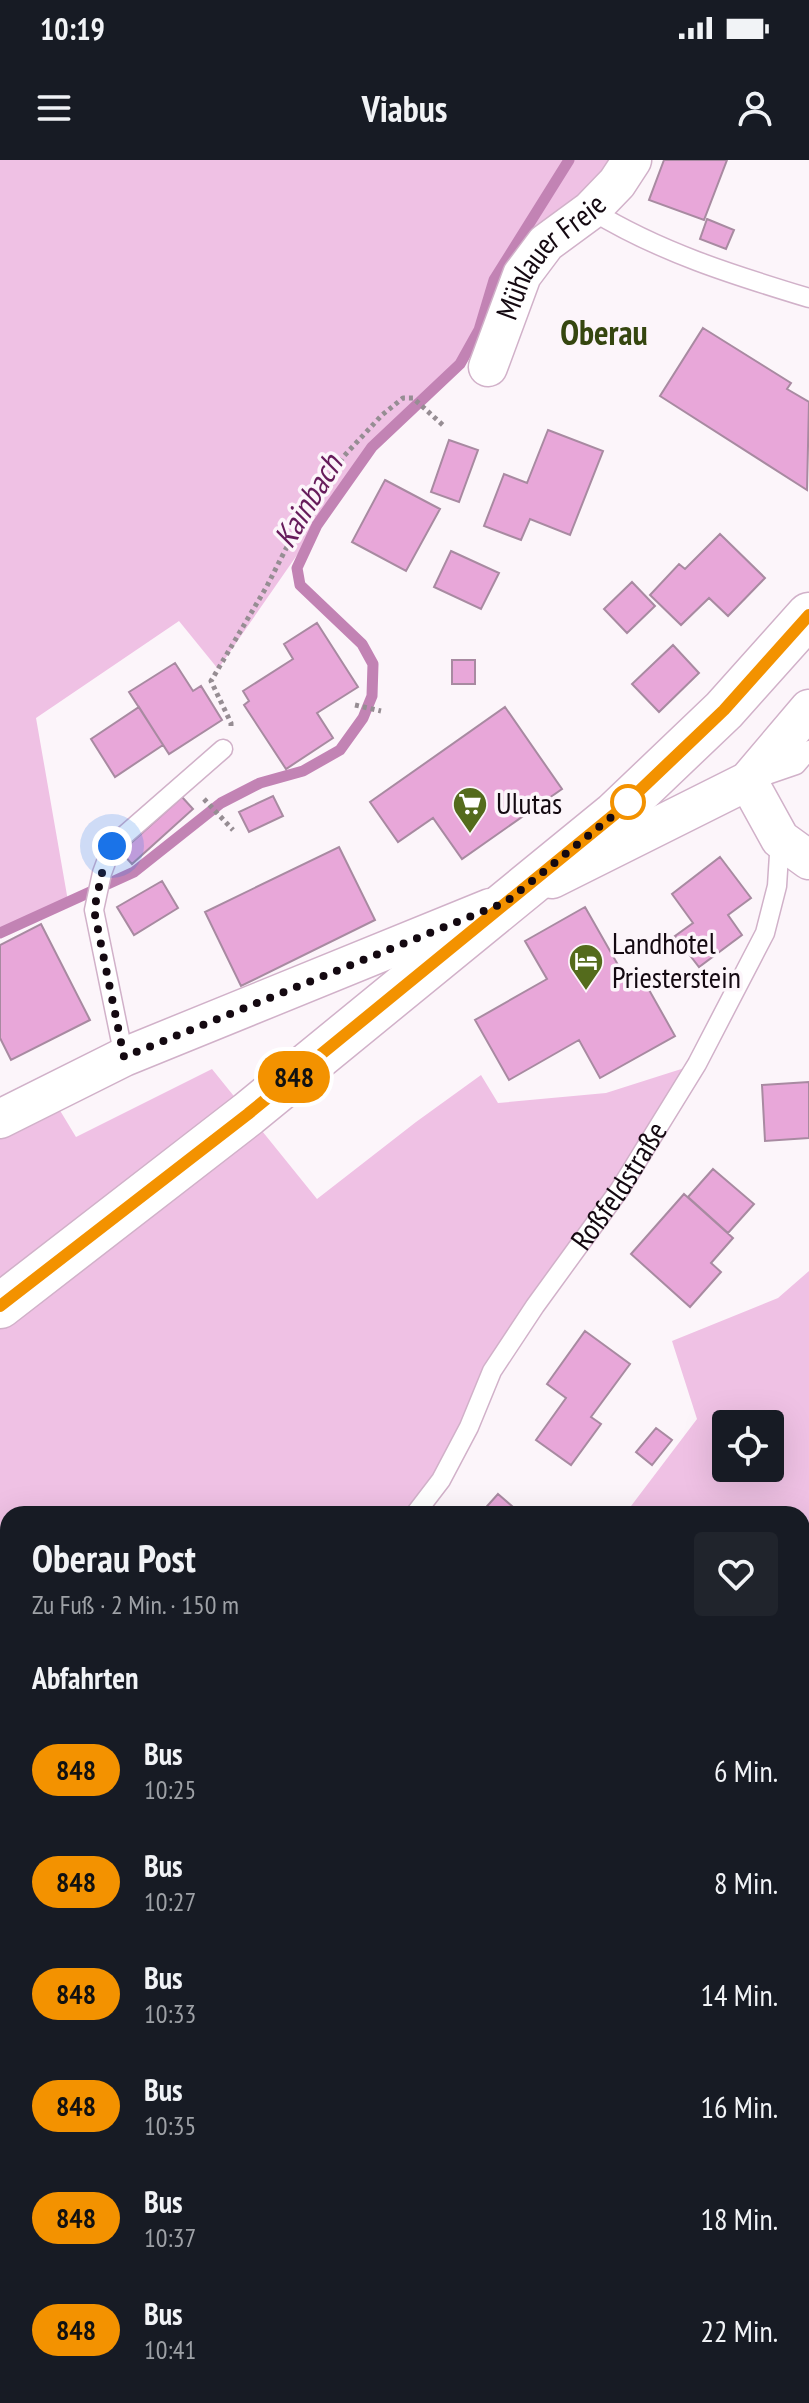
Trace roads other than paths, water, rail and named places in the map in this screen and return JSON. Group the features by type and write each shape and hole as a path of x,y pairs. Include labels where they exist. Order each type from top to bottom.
{"main road":[{"path":"0,1306 248,1114 615,814 724,710 809,615"}],"street":[{"name":"Mühlauer Freie","path":"488,367 522,275 546,243 591,210 617,183 632,160"},
{"path":"0,1119 124,1057 506,902 748,781 809,709"},
{"path":"748,781 794,850"}],"lane":[{"path":"591,210 652,244 809,298"},
{"path":"124,1057 94,910 102,873 112,846 223,749"},
{"path":"748,781 796,765 809,750"},
{"name":"Roßfeldstraße","path":"421,1506 441,1480 469,1427 492,1371 620,1189 697,1064 765,933 777,886 794,850"}],"waterway":[{"name":"Kainbach","path":"0,933 134,872 221,803 260,783 303,771 340,750 363,718 372,696 373,664 362,644 300,585 297,568 317,525 372,447 460,364 479,330 494,280 569,160"}],"place":[{"name":"Ulutas","path":"470,835"},
{"name":"Landhotel Priesterstein","path":"586,992"}],"district":[{"name":"Oberau","path":"604,333"}]}
